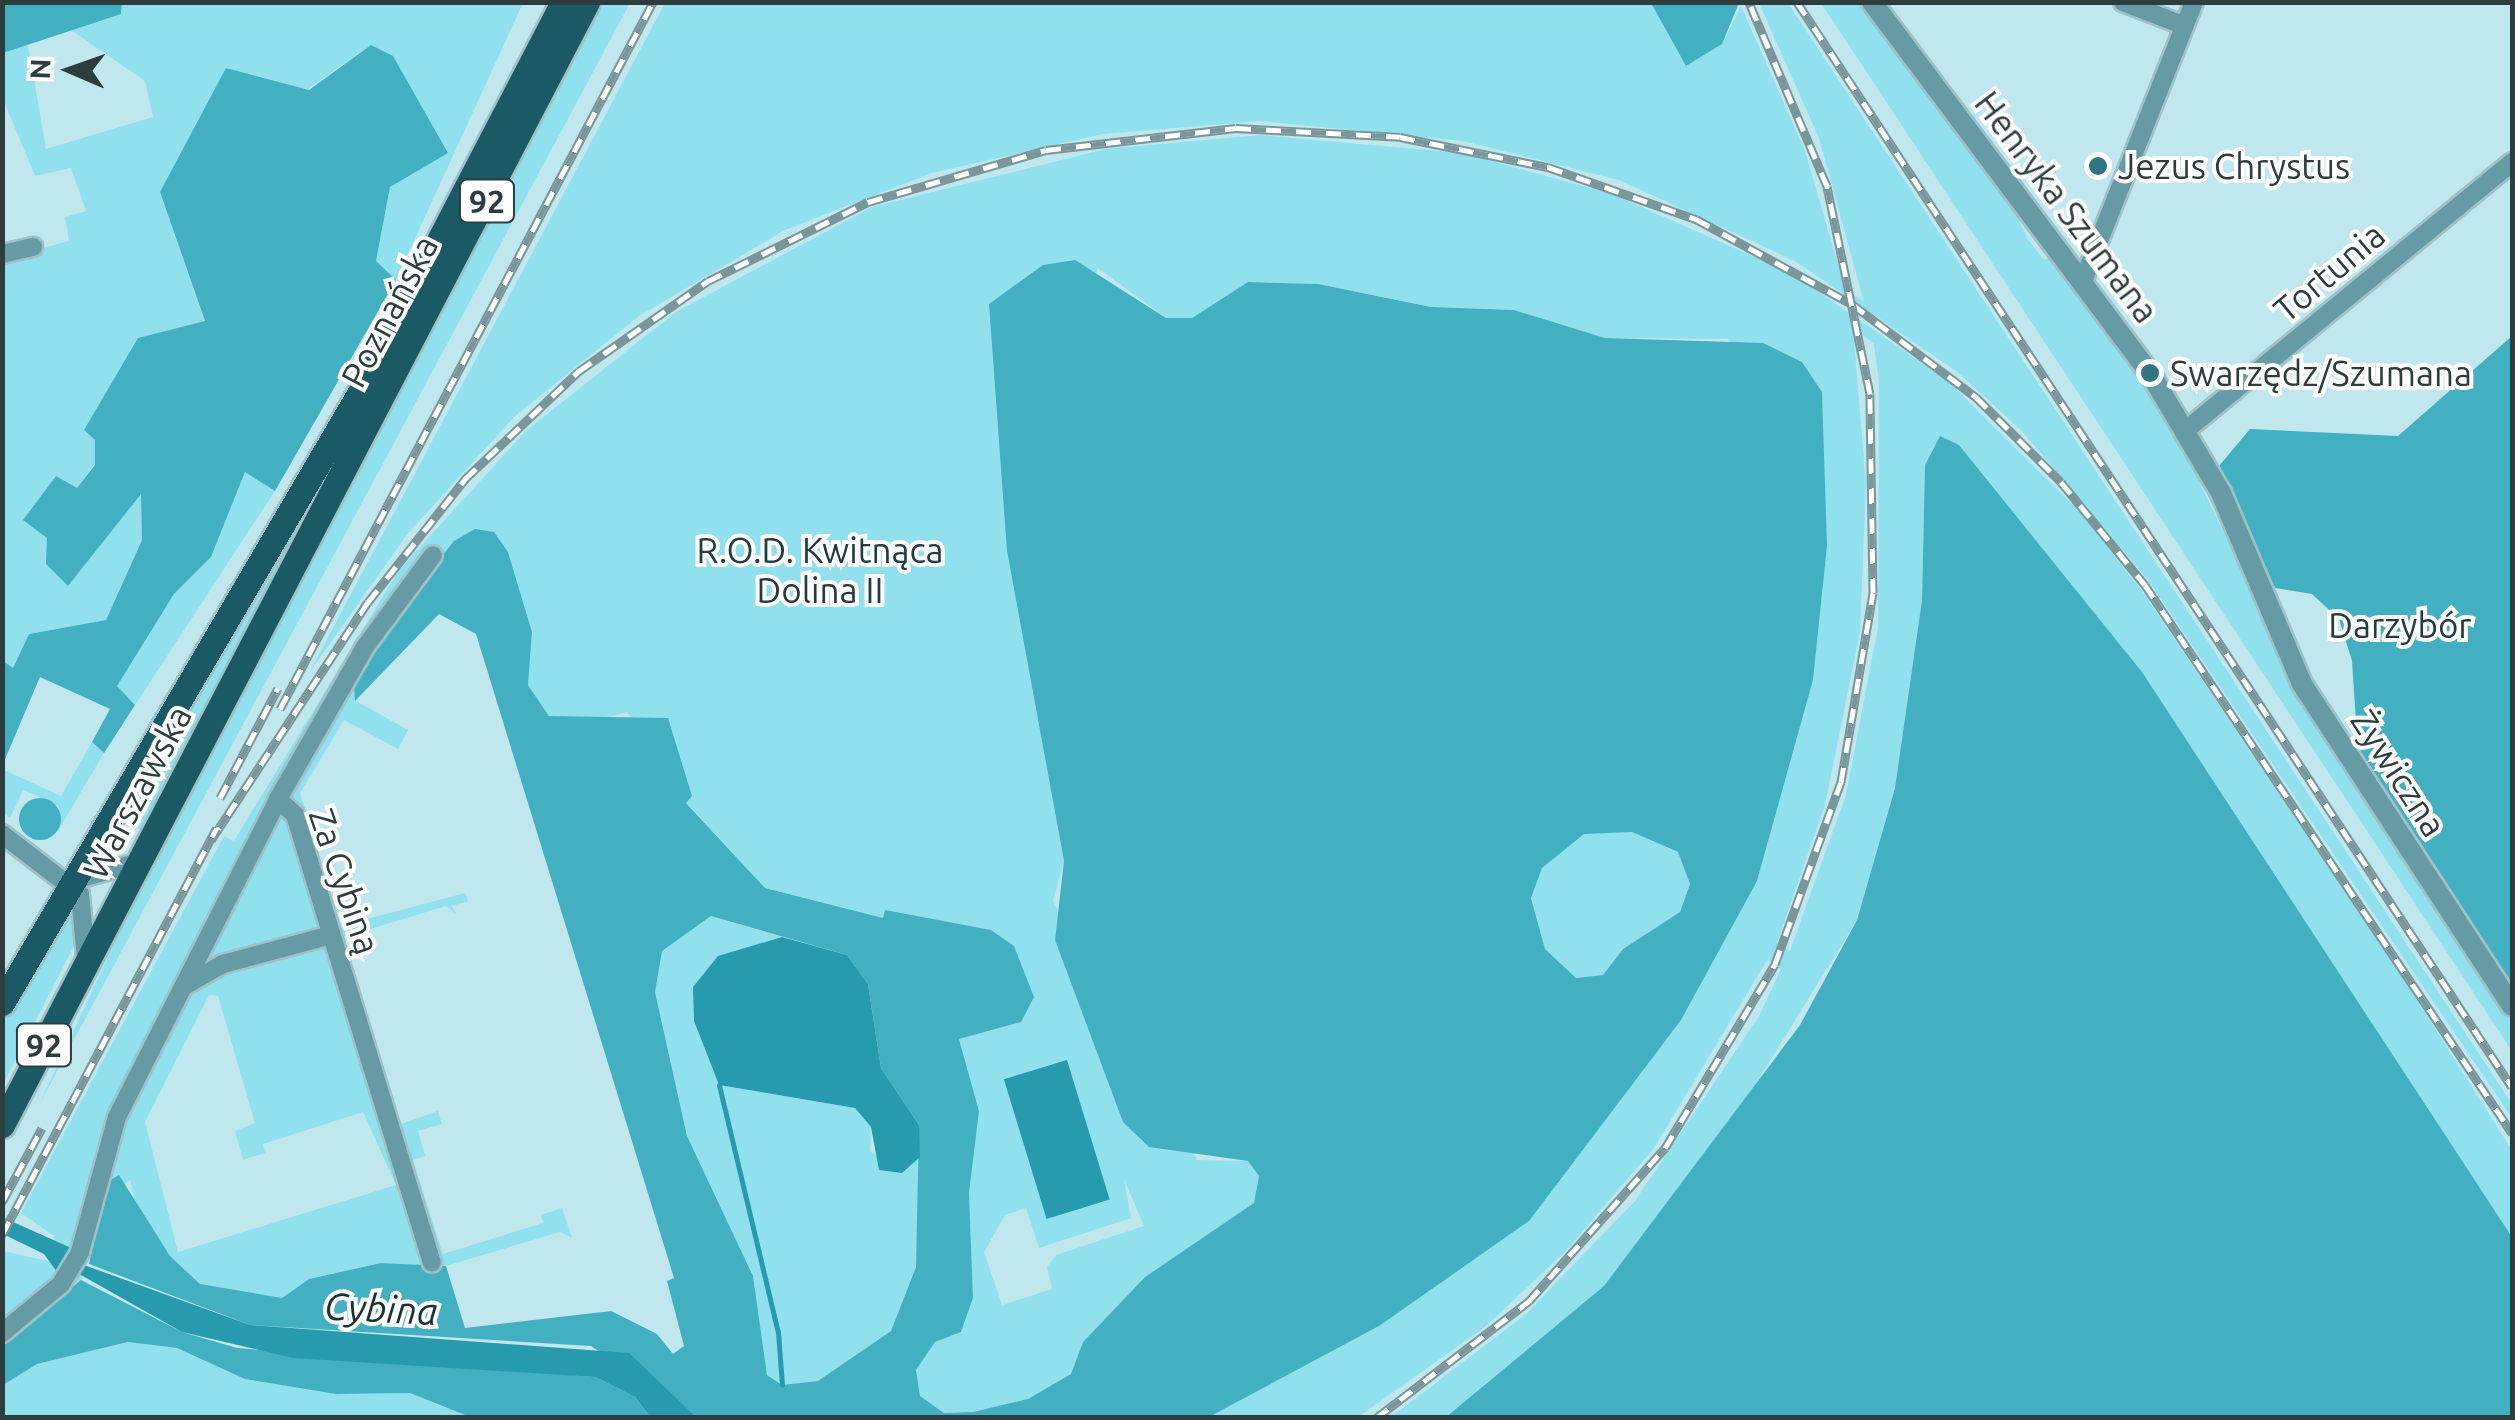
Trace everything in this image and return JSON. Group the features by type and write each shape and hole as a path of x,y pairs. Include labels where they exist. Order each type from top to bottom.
{"main road":[{"name":"Poznańska","path":"309,479 563,2"},
{"name":"Poznańska","path":"333,492 587,2"},
{"name":"Warszawska","path":"2,1004 70,881 309,479"},
{"name":"Warszawska","path":"2,1125 333,492"}],"street":[{"name":"Henryka Szumana","path":"1872,2 2082,281 2186,430 2252,564"},
{"path":"2123,2 2184,26"},
{"path":"2082,281 2194,2"},
{"name":"Tortunia","path":"2186,430 2512,162"},
{"path":"2,254 33,247"},
{"name":"Za Cybiną","path":"432,1263 295,815 278,799 365,647 433,555"},
{"name":"Żywiczna","path":"2252,564 2302,684 2512,1006"},
{"path":"2,1334 61,1284 80,1252 100,1156 278,799"},
{"path":"2,834 70,881 86,918 86,965"},
{"path":"70,881 140,862"},
{"path":"185,986 223,964 331,934"}],"green space":[{"path":"2,3 122,3 121,14 3,53"},
{"path":"122,3 523,3 396,280 376,262 390,187 371,45 160,192 205,322 95,439 95,464 77,488 115,524 141,492 142,540 106,620 29,634 13,668 2,661 3,259 69,241 65,217 86,211 71,168 35,176 3,99 2,53 28,45 46,149 153,117 145,81 71,30 121,14"},
{"path":"601,3 630,3 40,1103 162,841"},
{"path":"665,3 1651,3 1686,66 1722,44 1741,6 1805,151 1845,288 1864,302 1819,138 1759,3 1788,3 2512,1104 2512,1118 2148,580 2022,431 1956,371 1795,261 1619,180 1463,141 1260,121 1103,134 932,173 785,230 639,316 515,416 409,532 309,673"},
{"path":"1651,3 1739,3 1722,44 1686,66"},
{"path":"1821,3 1862,3 2009,198 2027,238 2044,260 2053,256 2166,412 2309,711 2512,1019 2512,1051"},
{"path":"371,45 393,56 448,153 390,187 376,261 396,280 275,491 245,472 211,557 174,594 117,686 135,705 104,753 92,742 110,709 40,677 3,764 3,661 13,668 29,634 106,620 142,540 141,494 68,586 46,564 47,538 23,520 56,476 77,488 95,465 95,440 84,430 138,338 205,321 160,192 226,68 309,90"},
{"name":"R.O.D. Kwitnąca Dolina II","path":"1260,135 1462,153 1612,194 1791,273 1949,382 2080,512 2145,595 2408,986 2512,1150 2512,1237 2142,672 1959,445 1940,436 1925,465 1922,600 1895,788 1857,920 1752,1090 1604,1286 1446,1417 1391,1417 1525,1315 1635,1201 1759,1016 1781,969 1767,960 1654,1148 1566,1251 1485,1327 1358,1417 1207,1417 1379,1326 1757,881 1813,680 1827,546 1728,339 1605,338 1514,310 1431,307 1318,284 1248,282 1192,318 1166,318 1098,268 1007,551 1064,861 1053,901 1197,1160 1248,1161 1259,1176 1255,1203 1145,1277 1083,1342 1071,1375 1028,1399 973,1412 944,1413 920,1396 916,1370 935,1342 961,1332 973,1298 969,1193 979,1111 959,1038 991,930 886,911 883,918 765,888 686,802 627,712 590,722 549,716 528,685 532,632 508,552 354,683 356,701 408,730 398,749 344,720 300,793 341,926 465,893 468,901 452,906 456,914 446,906 344,937 398,1125 438,1111 442,1124 418,1131 425,1156 413,1160 443,1254 543,1223 541,1215 562,1208 572,1238 560,1232 446,1266 381,1263 309,1279 282,1298 252,1298 200,1284 170,1256 137,1212 130,1180 102,1201 81,1280 3,1344 3,1251 52,1262 54,1236 21,1213 224,836 234,841 399,570 527,430 676,312 872,207 1105,149","holes":["1853,328 1874,344 1879,382 1878,627 1846,795 1790,951 1777,943 1825,805 1860,632 1866,484","209,995 218,996 255,1123 235,1131 243,1160 265,1153 263,1144 363,1112 396,1185 178,1252 145,1122","1124,1179 1144,1226 1056,1255 1047,1267 1052,1289 1002,1305 984,1252 1005,1215 1026,1208 1039,1248 1131,1218"]},
{"path":"1075,260 1166,318 1192,318 1248,282 1318,284 1431,307 1514,310 1605,338 1763,343 1802,362 1822,392 1827,546 1813,680 1757,881 1681,1020 1529,1221 1379,1326 1207,1418 696,1417 591,1346 250,1325 89,1264 107,1182 119,1175 170,1256 200,1284 282,1298 309,1279 381,1263 446,1266 465,1328 611,1311 657,1334 673,1354 684,1346 667,1281 674,1278 476,634 439,614 355,701 354,683 383,630 454,541 475,529 494,532 508,552 532,632 528,685 549,716 668,718 692,796 686,803 765,888 883,918 885,910 991,930 1014,946 1034,997 1021,1022 959,1039 979,1111 969,1193 973,1298 961,1332 935,1342 916,1370 920,1396 944,1413 973,1412 1028,1399 1071,1374 1083,1342 1145,1277 1254,1203 1259,1176 1248,1161 1149,1147 1123,1122 1055,940 1064,861 1007,551 989,304 1043,265","holes":["1632,832 1678,852 1690,884 1680,912 1623,949 1603,975 1576,978 1545,949 1531,898 1542,868 1584,834","711,916 847,955 868,984 881,1068 919,1125 916,1267 891,1331 818,1381 782,1385 767,1375 753,1276 687,1136 655,992 662,951"]},
{"name":"Darzybór","path":"2512,336 2512,990 2358,752 2352,661 2339,619 2312,594 2275,588 2219,466 2250,429 2398,436"},
{"path":"1940,436 1959,445 2142,672 2512,1237 2512,1417 1446,1417 1604,1286 1800,1025 1857,920 1895,788 1922,600 1925,465"},
{"path":"245,471 275,491 135,705 116,687 174,594 211,557"},
{"path":"325,474 330,477 144,832 118,817"},
{"path":"92,742 104,753 58,831 59,806 23,790 10,818 3,813 2,769 61,796"},
{"path":"40,798 55,804 61,819 55,834 40,840 25,834 19,819 25,804"},
{"path":"1632,832 1679,853 1690,884 1680,912 1623,949 1603,975 1576,978 1545,949 1531,898 1542,868 1584,833"},
{"path":"72,897 75,944 3,1084 3,1024"},
{"path":"711,916 782,937 719,956 694,1021 719,1085 855,1108 871,1127 870,1151 902,1172 920,1157 916,1267 891,1331 819,1381 782,1385 767,1375 753,1276 687,1136 655,992 661,951"},
{"path":"81,1280 182,1332 237,1348 595,1377 635,1397 650,1417 470,1417 410,1393 336,1394 245,1379 177,1348 128,1342 37,1364 3,1385 3,1344"},
{"path":"128,1342 177,1348 246,1379 336,1394 410,1393 470,1417 3,1417 2,1385 37,1364"}],"shaded area":[{"path":"782,937 847,955 868,984 881,1068 919,1125 920,1157 902,1173 879,1170 871,1127 855,1108 719,1085 694,1021 693,987 718,956"},
{"path":"1067,1060 1110,1200 1047,1219 1004,1079"},
{"path":"2,1217 69,1247 84,1265 250,1325 629,1353 696,1417 650,1417 635,1397 595,1377 293,1358 182,1332 65,1266 57,1272 44,1254 3,1234"}],"waterway":[{"path":"719,1085 778,1332 782,1385"}],"railway":[{"path":"280,709 653,2"},
{"path":"1376,1418 1529,1301 1665,1148 1775,964 1841,782 1873,593 1870,394 1827,186 1749,2"},
{"path":"1797,2 2512,1087"},
{"path":"211,840 368,602 465,479 579,371 708,281 868,202 1046,150 1236,128 1400,137 1548,167 1696,219 1852,304 1976,397 2061,482 2145,585 2512,1133"},
{"path":"220,798 278,688"},
{"path":"2,1235 217,828"},
{"path":"2,1202 42,1128"}],"place":[{"name":"Jezus Chrystus","path":"2098,166"},
{"name":"Swarzędz/Szumana","path":"2150,373"}],"water label":[{"name":"Cybina","path":"381,1309"}]}
